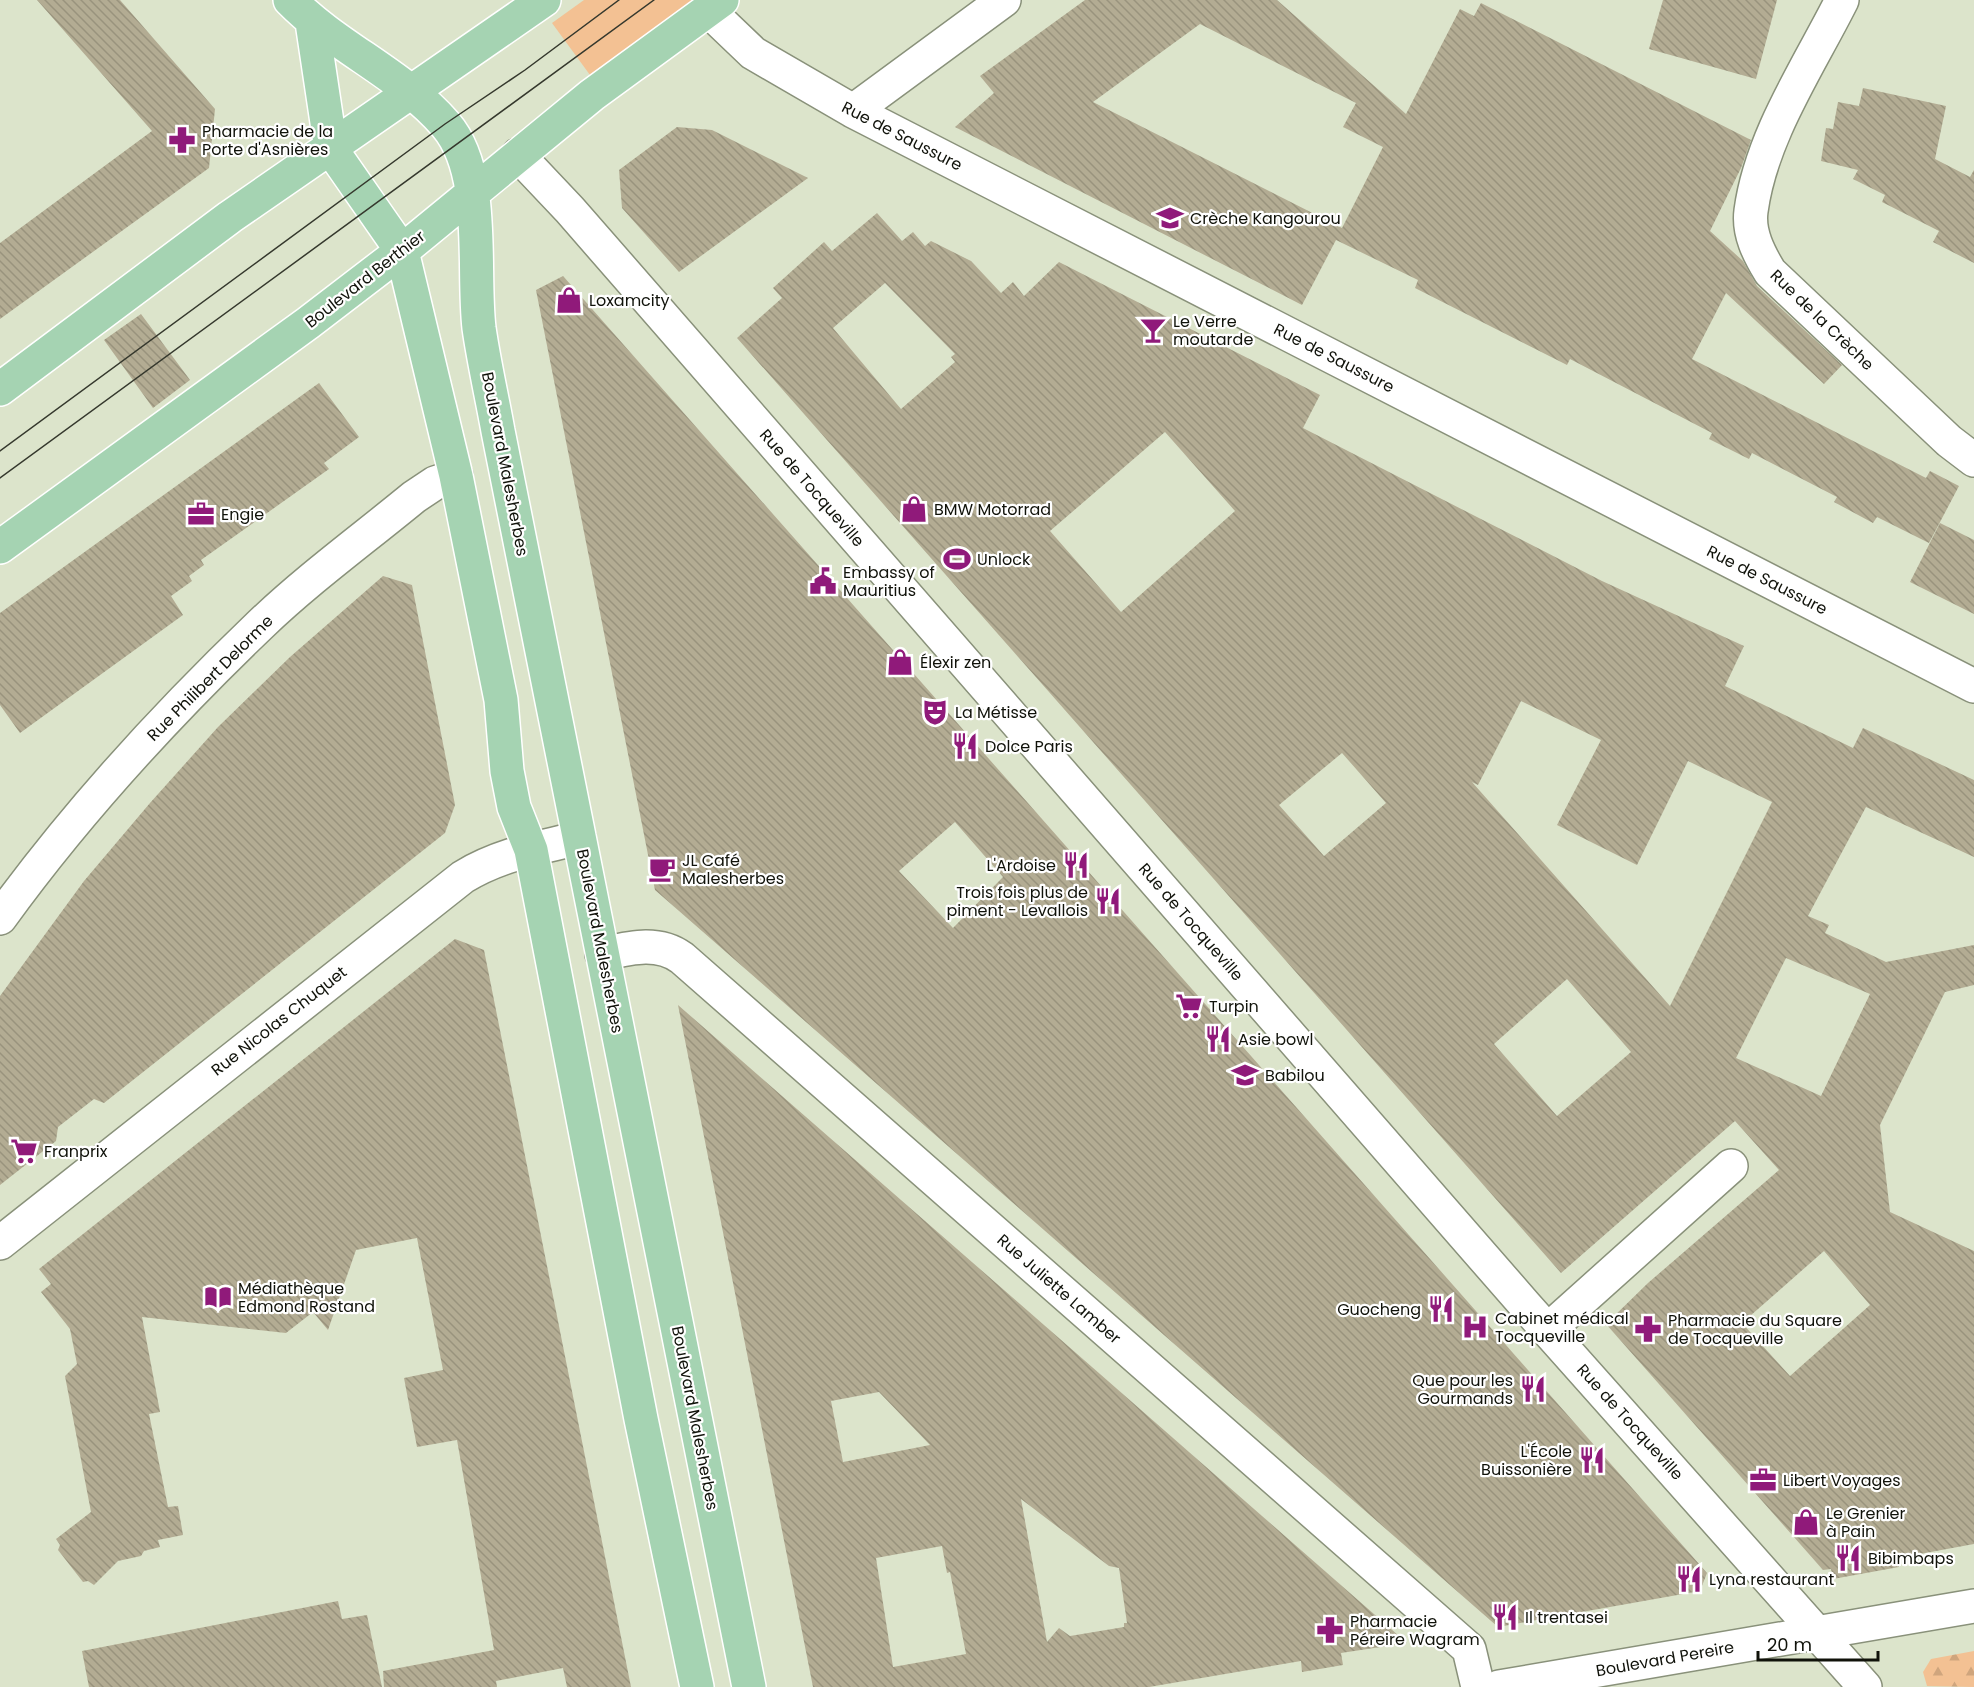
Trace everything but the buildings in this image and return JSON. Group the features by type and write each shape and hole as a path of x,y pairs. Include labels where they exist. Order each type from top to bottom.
{"main road":[{"path":"0,389 230,217 544,0"},
{"name":"Boulevard Berthier","path":"0,548 245,370 402,251 592,95 715,5"},
{"path":"301,11 331,149 402,251 456,476 501,700 507,771 514,807 531,850 641,1419 697,1687"},
{"name":"Boulevard Malesherbes","path":"301,11 411,91 459,141 472,192 479,328 749,1687"}],"street":[{"path":"853,111 1004,0"},
{"name":"Rue de la Crèche","path":"1842,0 1786,110 1766,155 1751,213 1755,248 1770,272 1949,441 1974,460"},
{"name":"Rue de Saussure","path":"715,5 753,53 853,111 1971,678"},
{"name":"Rue de Tocqueville","path":"518,156 577,219 1548,1330 1865,1687"},
{"name":"Rue Philibert Delorme","path":"0,918 92,803 173,713 261,624 414,497 435,483 456,476"},
{"name":"Rue Nicolas Chuquet","path":"0,1243 442,891 486,863 579,838"},
{"name":"Rue Juliette Lamber","path":"602,954 644,947 665,949 682,958 1469,1649 1478,1687"},
{"path":"1548,1330 1731,1166"},
{"name":"Boulevard Pereire","path":"1499,1687 1974,1606"}],"green space":[{"path":"584,0 693,0 590,75 552,23"},
{"path":"1974,1651 1974,1687 1927,1686 1923,1672 1931,1659"}],"tram line":[{"path":"0,451 445,124 525,70 619,0"},
{"path":"0,478 654,0"}],"place":[{"name":"Pharmacie de la Porte d'Asnières","path":"182,140"},
{"name":"Crèche Kangourou","path":"1170,218"},
{"name":"Loxamcity","path":"569,300"},
{"name":"Le Verre moutarde","path":"1153,330"},
{"name":"BMW Motorrad","path":"914,509"},
{"name":"Engie","path":"201,514"},
{"name":"Unlock","path":"957,559"},
{"name":"Embassy of Mauritius","path":"823,581"},
{"name":"Élexir zen","path":"900,662"},
{"name":"La Métisse","path":"935,712"},
{"name":"Dolce Paris","path":"965,746"},
{"name":"L'Ardoise","path":"1076,865"},
{"name":"JL Café Malesherbes","path":"662,869"},
{"name":"Trois fois plus de piment - Levallois","path":"1108,901"},
{"name":"Turpin","path":"1189,1006"},
{"name":"Asie bowl","path":"1218,1039"},
{"name":"Babilou","path":"1245,1075"},
{"name":"Franprix","path":"24,1151"},
{"name":"Médiathèque Edmond Rostand","path":"218,1297"},
{"name":"Guocheng","path":"1441,1309"},
{"name":"Cabinet médical Tocqueville","path":"1475,1327"},
{"name":"Pharmacie du Square de Tocqueville","path":"1648,1329"},
{"name":"Que pour les Gourmands","path":"1533,1389"},
{"name":"L'École Buissonière","path":"1592,1460"},
{"name":"Libert Voyages","path":"1763,1480"},
{"name":"Le Grenier à Pain","path":"1806,1522"},
{"name":"Bibimbaps","path":"1848,1558"},
{"name":"Lyna restaurant","path":"1689,1579"},
{"name":"Il trentasei","path":"1505,1617"},
{"name":"Pharmacie Péreire Wagram","path":"1330,1630"}]}
